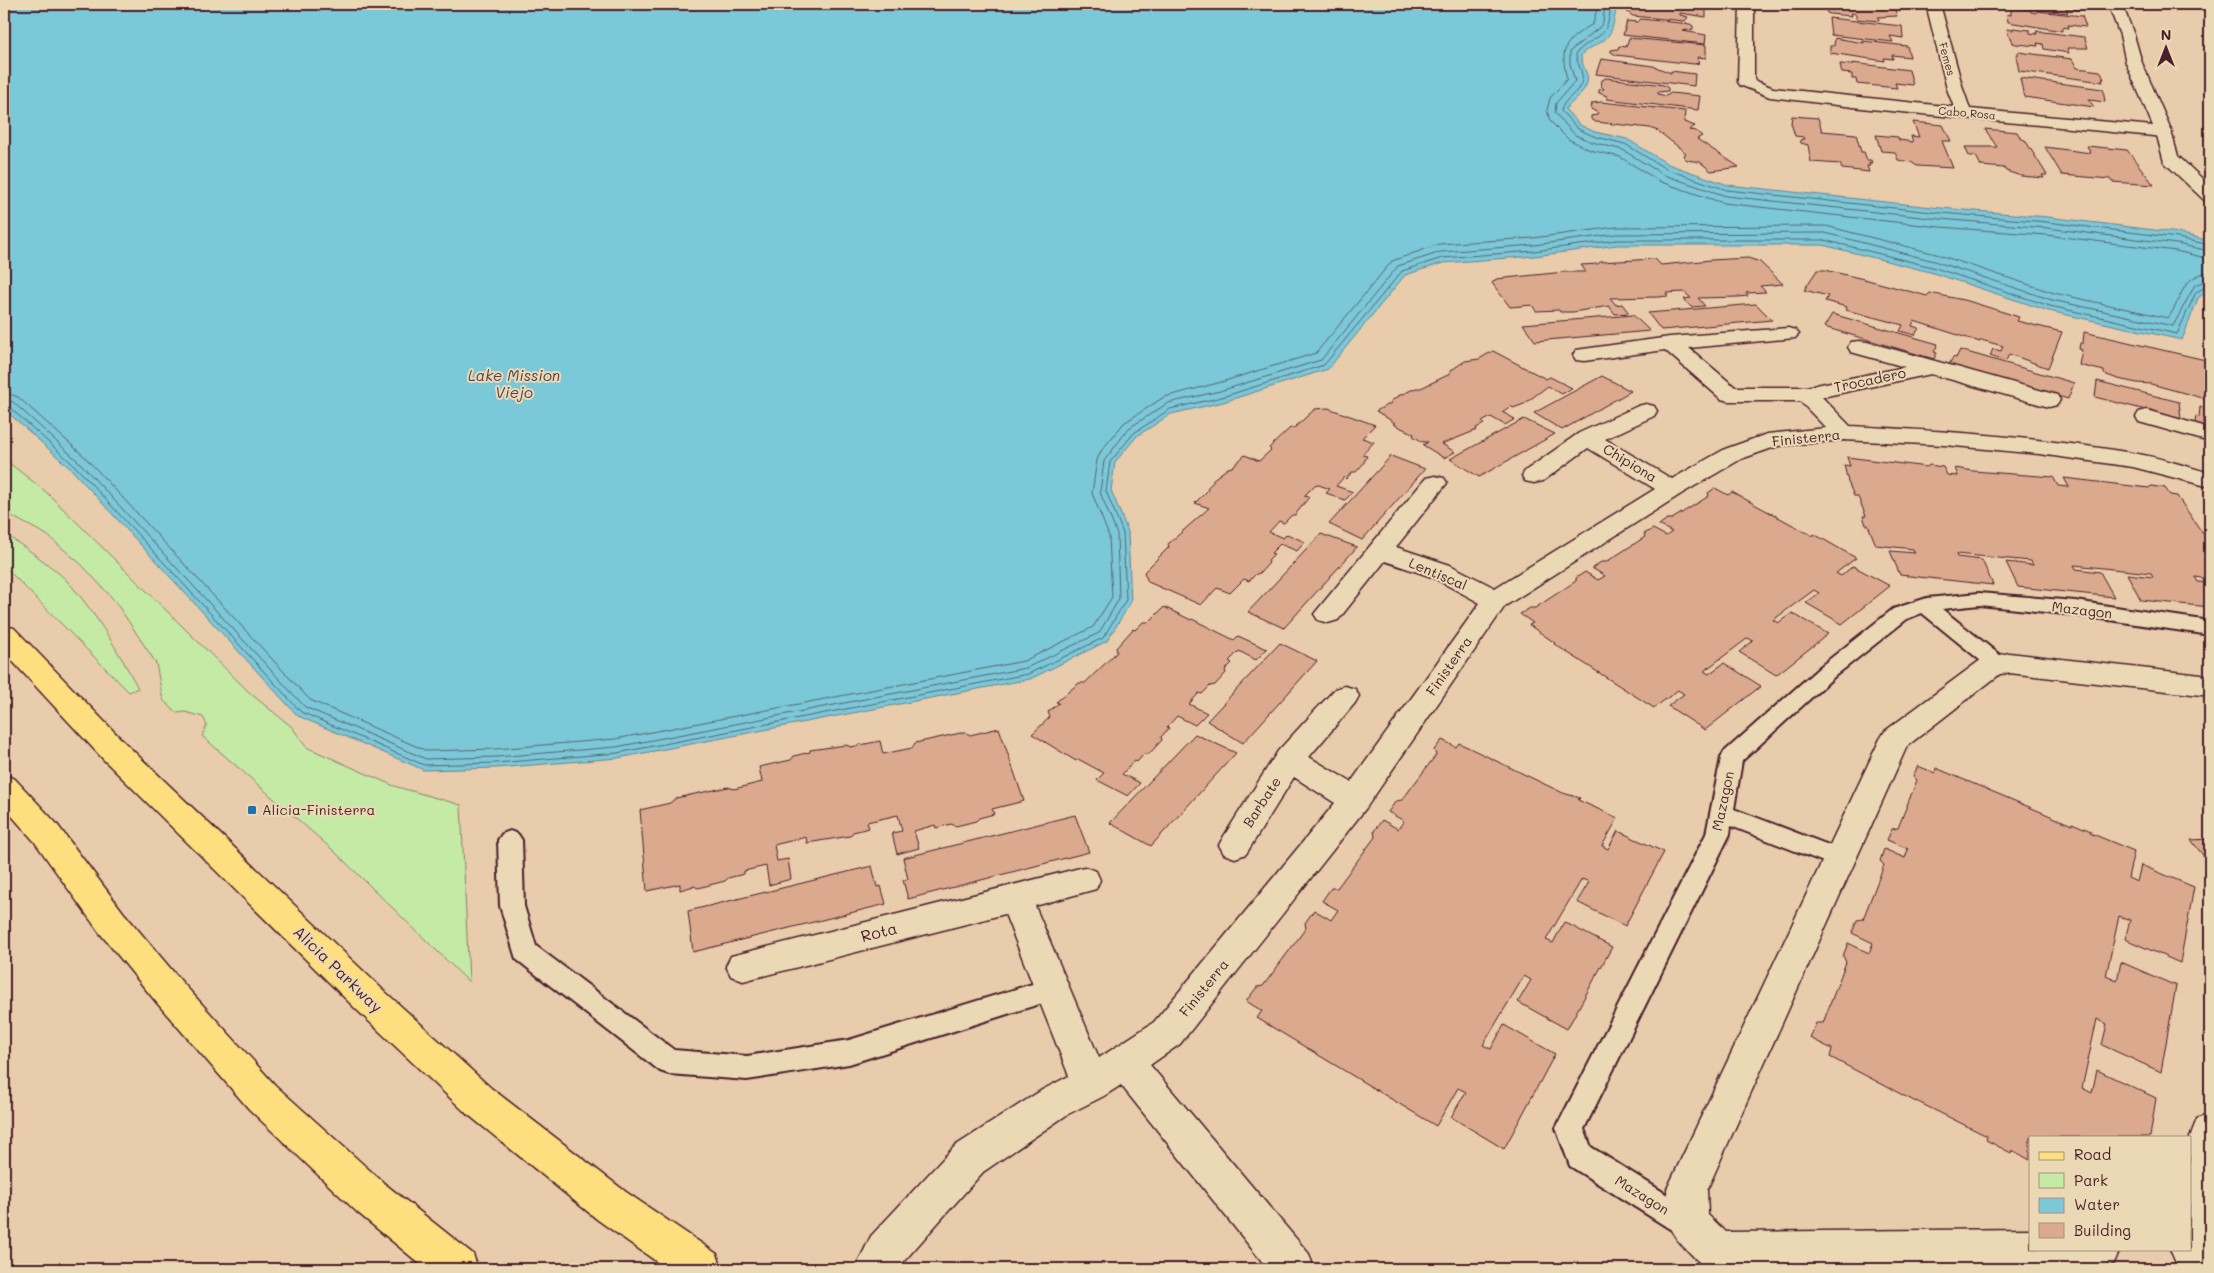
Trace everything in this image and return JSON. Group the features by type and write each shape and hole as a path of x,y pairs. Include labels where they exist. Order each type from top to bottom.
{"main road":[{"name":"Alicia Parkway","path":"4,634 129,766 370,1000 478,1100 612,1206 702,1269"},
{"path":"4,787 45,832 111,922 169,992 262,1097 372,1198 458,1269"}],"street":[{"name":"Cabo Rosa","path":"1747,4 1746,82 1770,92 1870,104 2164,132"},
{"name":"Femes","path":"1933,4 1955,90 1964,113"},
{"path":"2115,4 2127,35 2134,63 2164,132 2170,158 2210,196"},
{"path":"1584,355 1670,344 1788,334"},
{"name":"Trocadero","path":"1670,344 1729,394 1806,394 1934,367"},
{"name":"Trocadero","path":"1859,348 2049,400"},
{"name":"Trocadero","path":"1806,394 1844,433"},
{"name":"Chipiona","path":"1534,476 1587,438 1646,411"},
{"path":"2147,417 2210,435"},
{"name":"Finisterra","path":"875,1269 885,1250 969,1159 1055,1102 1091,1084 1167,1033 1355,800 1496,600 1672,489 1733,454 1775,439 1844,433 1944,438 2039,447 2134,460 2210,480"},
{"name":"Chipiona","path":"1587,438 1672,489"},
{"path":"1328,614 1435,483"},
{"name":"Lentiscal","path":"1380,550 1441,571 1496,600"},
{"name":"Mazagon","path":"2029,1250 1718,1252 1688,1224 1687,1189 1895,739 1992,666 2009,663 2210,686"},
{"name":"Barbate","path":"1234,845 1289,759 1345,696"},
{"path":"1289,759 1355,800"},
{"name":"Rota","path":"742,966 1084,880"},
{"path":"1015,898 1091,1084"},
{"path":"1125,1062 1294,1269"},
{"path":"2194,1231 2206,1172 2210,1132"}],"lane":[{"name":"Mazagon","path":"1688,1224 1580,1156 1570,1128 1718,834 1732,758 1842,659 1900,614 1924,605 1979,599 2075,608 2210,628"},
{"path":"1924,605 1999,665"},
{"path":"1721,812 1839,859"},
{"path":"510,840 512,906 525,952 669,1062 747,1068 849,1052 1052,990"}],"green space":[{"path":"4,459 45,491 251,694 292,727 306,747 394,786 461,805 469,982 334,851 202,736 207,725 203,717 185,712 177,713 163,700 156,663 115,601 82,565 47,535 4,512"},
{"path":"4,533 45,562 68,582 88,606 106,633 138,688 129,692 4,566"}],"water":[{"name":"Lake Mission Viejo","path":"4,4 1617,4 1614,24 1608,37 1581,55 1588,80 1584,89 1565,109 1580,125 1595,132 1627,139 1668,164 1728,185 1941,208 2048,217 2179,233 2210,241 2210,289 2198,298 2182,340 2049,311 1930,272 1823,245 1617,245 1535,256 1443,263 1405,275 1328,369 1223,402 1171,414 1137,436 1115,462 1111,490 1128,532 1131,602 1107,641 1030,679 618,758 496,768 424,770 298,716 71,469 4,409"}],"building":[{"path":"1630,4 1673,4 1706,7 1706,17 1680,13 1680,15 1688,17 1685,21 1633,16 1627,12 1630,9"},
{"path":"1829,4 1864,4 1894,7 1897,16 1878,17 1879,21 1856,19 1856,14 1851,13 1852,16 1827,13 1826,8 1830,8"},
{"path":"2006,4 2078,4 2079,10 2066,8 2068,13 2007,6"},
{"path":"2196,4 2210,4 2210,13 2206,13 2202,6"},
{"path":"2011,8 2031,10 2031,12 2037,13 2037,11 2082,16 2086,27 2068,25 2069,28 2062,27 2062,31 2008,22 2007,14 2011,15"},
{"path":"1829,18 1902,26 1903,38 1890,36 1893,42 1831,35"},
{"path":"1641,19 1690,24 1693,26 1693,29 1683,31 1706,35 1705,44 1623,35 1627,21 1637,22"},
{"path":"2013,28 2030,30 2030,33 2037,34 2036,31 2084,37 2088,48 2067,48 2069,53 2044,49 2043,44 2037,43 2038,46 2016,44 2009,37 2007,29 2013,30"},
{"path":"1629,38 1706,45 1706,58 1697,57 1699,63 1694,64 1616,55 1611,52 1611,50 1618,49 1619,46 1626,47"},
{"path":"1835,38 1864,43 1863,41 1907,46 1910,57 1892,55 1893,59 1884,58 1885,61 1830,53 1830,46 1834,46"},
{"path":"2018,52 2072,59 2077,68 2100,71 2104,79 2102,79 2103,82 2019,71 2016,55 2018,55"},
{"path":"1601,59 1653,66 1671,73 1671,71 1695,74 1694,86 1596,74"},
{"path":"1852,63 1909,70 1913,85 1895,83 1897,88 1857,84 1856,79 1852,79 1852,74 1842,73 1840,64 1852,65"},
{"path":"1606,78 1664,85 1668,88 1668,91 1658,92 1658,94 1666,96 1671,93 1700,96 1698,110 1607,99 1607,96 1599,93 1599,90 1604,89 1601,86 1602,80"},
{"path":"2020,78 2103,89 2105,102 2089,100 2094,107 2024,97"},
{"path":"1601,102 1685,111 1684,122 1695,126 1689,130 1696,131 1702,136 1697,139 1739,167 1711,171 1700,162 1687,160 1683,156 1686,153 1658,131 1650,128 1596,122 1591,119 1591,116 1598,113 1591,109 1592,103"},
{"path":"1792,116 1818,118 1822,131 1856,134 1861,152 1864,152 1867,160 1871,160 1872,164 1869,163 1870,166 1867,166 1869,172 1842,169 1840,164 1811,162 1808,145 1801,143 1800,140 1804,139 1803,137 1795,136 1791,123"},
{"path":"1913,122 1943,125 1951,141 1942,141 1953,168 1917,166 1911,162 1898,160 1895,152 1881,151 1876,135 1898,137 1899,140 1913,142 1911,136 1919,137"},
{"path":"1985,129 2017,132 2021,139 2025,140 2047,175 2042,175 2044,178 2021,176 2006,171 2004,168 1981,166 1976,156 1969,156 1965,147 1997,147"},
{"path":"2087,146 2127,150 2154,185 2112,182 2110,179 2062,175 2045,147 2091,153"},
{"path":"1748,258 1760,262 1783,284 1760,286 1766,292 1746,293 1748,296 1698,298 1705,306 1691,307 1684,299 1691,298 1684,292 1666,293 1668,296 1658,297 1610,298 1616,305 1622,304 1629,313 1615,314 1609,306 1573,312 1560,312 1559,310 1536,311 1532,305 1510,307 1492,283 1496,279 1564,272 1586,272 1581,265 1598,264 1600,262 1655,259 1661,265"},
{"path":"1817,270 1825,270 1868,280 1927,296 1930,293 1968,301 2019,317 2017,321 2062,332 2048,368 2009,354 2006,361 1990,356 1993,349 2001,351 2003,346 1981,340 1980,342 1914,321 1912,326 1919,328 1915,335 1900,331 1903,325 1846,310 1847,307 1825,301 1828,296 1804,290"},
{"path":"1756,304 1772,320 1661,330 1648,313"},
{"path":"1832,314 1938,344 1934,352 1937,353 1934,359 1824,327"},
{"path":"1633,315 1650,331 1535,341 1523,324"},
{"path":"2084,332 2210,361 2210,400 2151,384 2118,379 2104,374 2104,371 2079,365 2082,350 2079,349 2080,343 2083,343"},
{"path":"1960,350 2074,383 2068,399 1949,365 1953,357 1956,358"},
{"path":"1493,351 1546,379 1550,377 1572,388 1562,394 1548,386 1524,404 1513,408 1511,406 1502,412 1515,419 1505,425 1491,417 1482,422 1484,424 1476,428 1477,430 1442,444 1455,452 1444,458 1423,445 1428,442 1423,442 1413,436 1414,434 1393,424 1395,423 1376,411 1391,403 1398,396 1416,388 1421,388 1450,374 1450,371 1465,361 1479,359"},
{"path":"1602,376 1631,391 1562,430 1534,413"},
{"path":"2097,381 2179,402 2181,419 2095,397"},
{"path":"2200,407 2210,410 2210,427 2195,423 2196,416 2199,417"},
{"path":"1328,408 1375,425 1362,438 1374,442 1362,455 1367,456 1363,464 1346,479 1344,477 1336,486 1353,492 1345,500 1326,493 1330,489 1316,484 1304,496 1309,497 1295,515 1292,515 1284,523 1279,521 1269,532 1283,538 1287,534 1305,542 1297,551 1280,544 1271,553 1274,554 1260,573 1256,574 1249,581 1244,579 1230,593 1217,588 1201,605 1148,582 1144,572 1169,547 1168,544 1209,508 1195,503 1208,490 1207,488 1214,481 1212,480 1232,467 1245,455 1259,461 1271,450 1269,448 1290,428 1294,428 1315,409"},
{"path":"1524,419 1555,434 1479,477 1450,459"},
{"path":"1391,456 1425,469 1362,540 1329,524"},
{"path":"1847,457 1927,467 1929,465 1943,467 1947,475 1958,476 1955,468 2053,477 2058,486 2069,487 2064,478 2149,488 2151,486 2165,488 2170,495 2177,496 2210,544 2210,579 2195,577 2198,582 2210,583 2210,607 2141,600 2127,574 2153,577 2151,573 2074,565 2076,569 2100,572 2114,597 2018,587 2006,562 2033,565 2031,561 1956,554 1957,557 1982,560 1993,585 1900,575 1890,551 1915,553 1913,549 1876,545 1868,525 1866,525 1863,516 1866,516 1858,497 1854,496 1848,482 1844,465 1850,466"},
{"path":"1715,488 1728,495 1732,492 1856,558 1836,573 1841,576 1853,566 1890,586 1842,624 1806,603 1819,593 1814,590 1773,620 1778,623 1792,613 1828,634 1776,675 1739,652 1753,641 1748,638 1704,671 1709,674 1724,663 1761,686 1705,730 1668,706 1684,694 1678,690 1654,708 1554,644 1529,625 1533,623 1520,614 1530,608 1535,608 1576,581 1576,578 1585,572 1598,580 1605,576 1592,568 1601,562 1606,562 1645,537 1644,534 1653,529 1666,536 1672,532 1659,525 1709,496 1708,493"},
{"path":"1321,534 1357,547 1284,628 1248,612"},
{"path":"1164,607 1234,640 1238,636 1267,649 1256,660 1239,651 1229,661 1232,663 1215,685 1210,686 1202,694 1199,693 1189,704 1207,713 1195,725 1177,716 1167,727 1169,728 1161,737 1162,740 1149,754 1144,754 1137,762 1134,761 1122,774 1140,783 1128,796 1097,780 1104,773 1078,759 1076,761 1032,734 1050,717 1048,712 1059,703 1056,702 1079,683 1085,683 1117,652 1116,648 1133,629 1135,630 1143,622 1149,622"},
{"path":"1280,643 1317,661 1243,743 1207,721"},
{"path":"999,728 1024,801 992,809 994,814 979,818 976,821 936,828 935,825 914,831 919,848 897,854 892,833 902,831 898,815 867,822 869,828 853,832 850,836 807,843 806,837 774,845 777,861 788,859 791,879 769,885 766,866 744,871 744,874 698,888 694,886 680,890 680,884 647,891 640,810 670,803 676,798 728,787 734,789 762,782 759,767 791,760 794,756 810,752 810,750 846,745 851,747 880,741 883,754 912,748 915,743 965,732 970,735"},
{"path":"1195,734 1236,753 1151,846 1110,823"},
{"path":"1442,740 1456,747 1459,743 1563,793 1580,798 1578,800 1618,818 1602,846 1608,849 1618,831 1664,852 1625,926 1577,902 1589,882 1582,879 1546,940 1553,943 1564,922 1612,947 1567,1029 1518,1002 1531,980 1524,976 1483,1045 1491,1049 1504,1025 1555,1054 1504,1149 1451,1117 1466,1092 1458,1088 1436,1126 1257,1018 1262,1011 1246,1001 1257,987 1263,986 1306,928 1305,923 1314,910 1331,920 1338,910 1322,901 1331,888 1337,888 1375,837 1374,831 1382,820 1398,829 1404,821 1388,812 1396,801 1402,800 1436,755 1434,750"},
{"path":"1918,766 1935,773 1936,768 2072,825 2072,823 2091,831 2090,833 2134,851 2128,878 2137,882 2141,865 2194,887 2180,963 2125,939 2130,920 2119,916 2106,976 2117,981 2121,962 2176,986 2161,1072 2102,1045 2107,1024 2097,1019 2082,1088 2092,1093 2097,1070 2156,1098 2150,1136 2029,1136 2029,1159 2012,1150 2011,1153 1986,1140 1987,1136 1916,1102 1830,1057 1832,1049 1810,1038 1816,1023 1823,1023 1846,962 1843,956 1848,943 1869,953 1873,943 1852,933 1857,920 1863,919 1884,865 1880,861 1884,849 1905,858 1908,849 1887,840 1892,829 1898,828 1917,780 1913,776"},
{"path":"1075,815 1089,852 908,899 903,880 908,879 903,858"},
{"path":"2210,839 2210,864 2191,840"},
{"path":"872,866 877,887 881,886 886,904 693,952 688,911"}],"place":[{"name":"Alicia-Finisterra","path":"252,810"}]}
